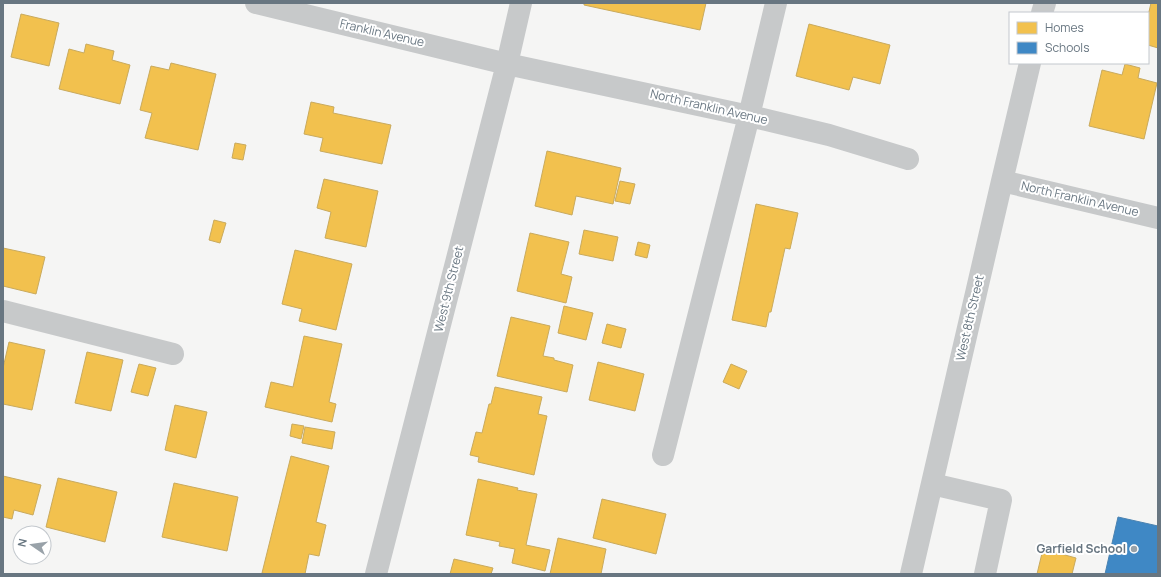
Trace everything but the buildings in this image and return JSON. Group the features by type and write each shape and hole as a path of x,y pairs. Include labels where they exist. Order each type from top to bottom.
{"street":[{"name":"Franklin Avenue","path":"256,3 507,64"},
{"name":"West 9th Street","path":"376,574 507,64 521,3"},
{"path":"663,455 749,116 776,3"},
{"name":"North Franklin Avenue","path":"507,64 749,116 829,135 908,159"},
{"name":"West 8th Street","path":"911,574 1030,64"},
{"name":"North Franklin Avenue","path":"1002,181 1158,218"},
{"path":"3,311 173,354"},
{"path":"932,484 1001,500 985,574"}],"place":[{"name":"Garfield School","path":"1134,549"}]}
